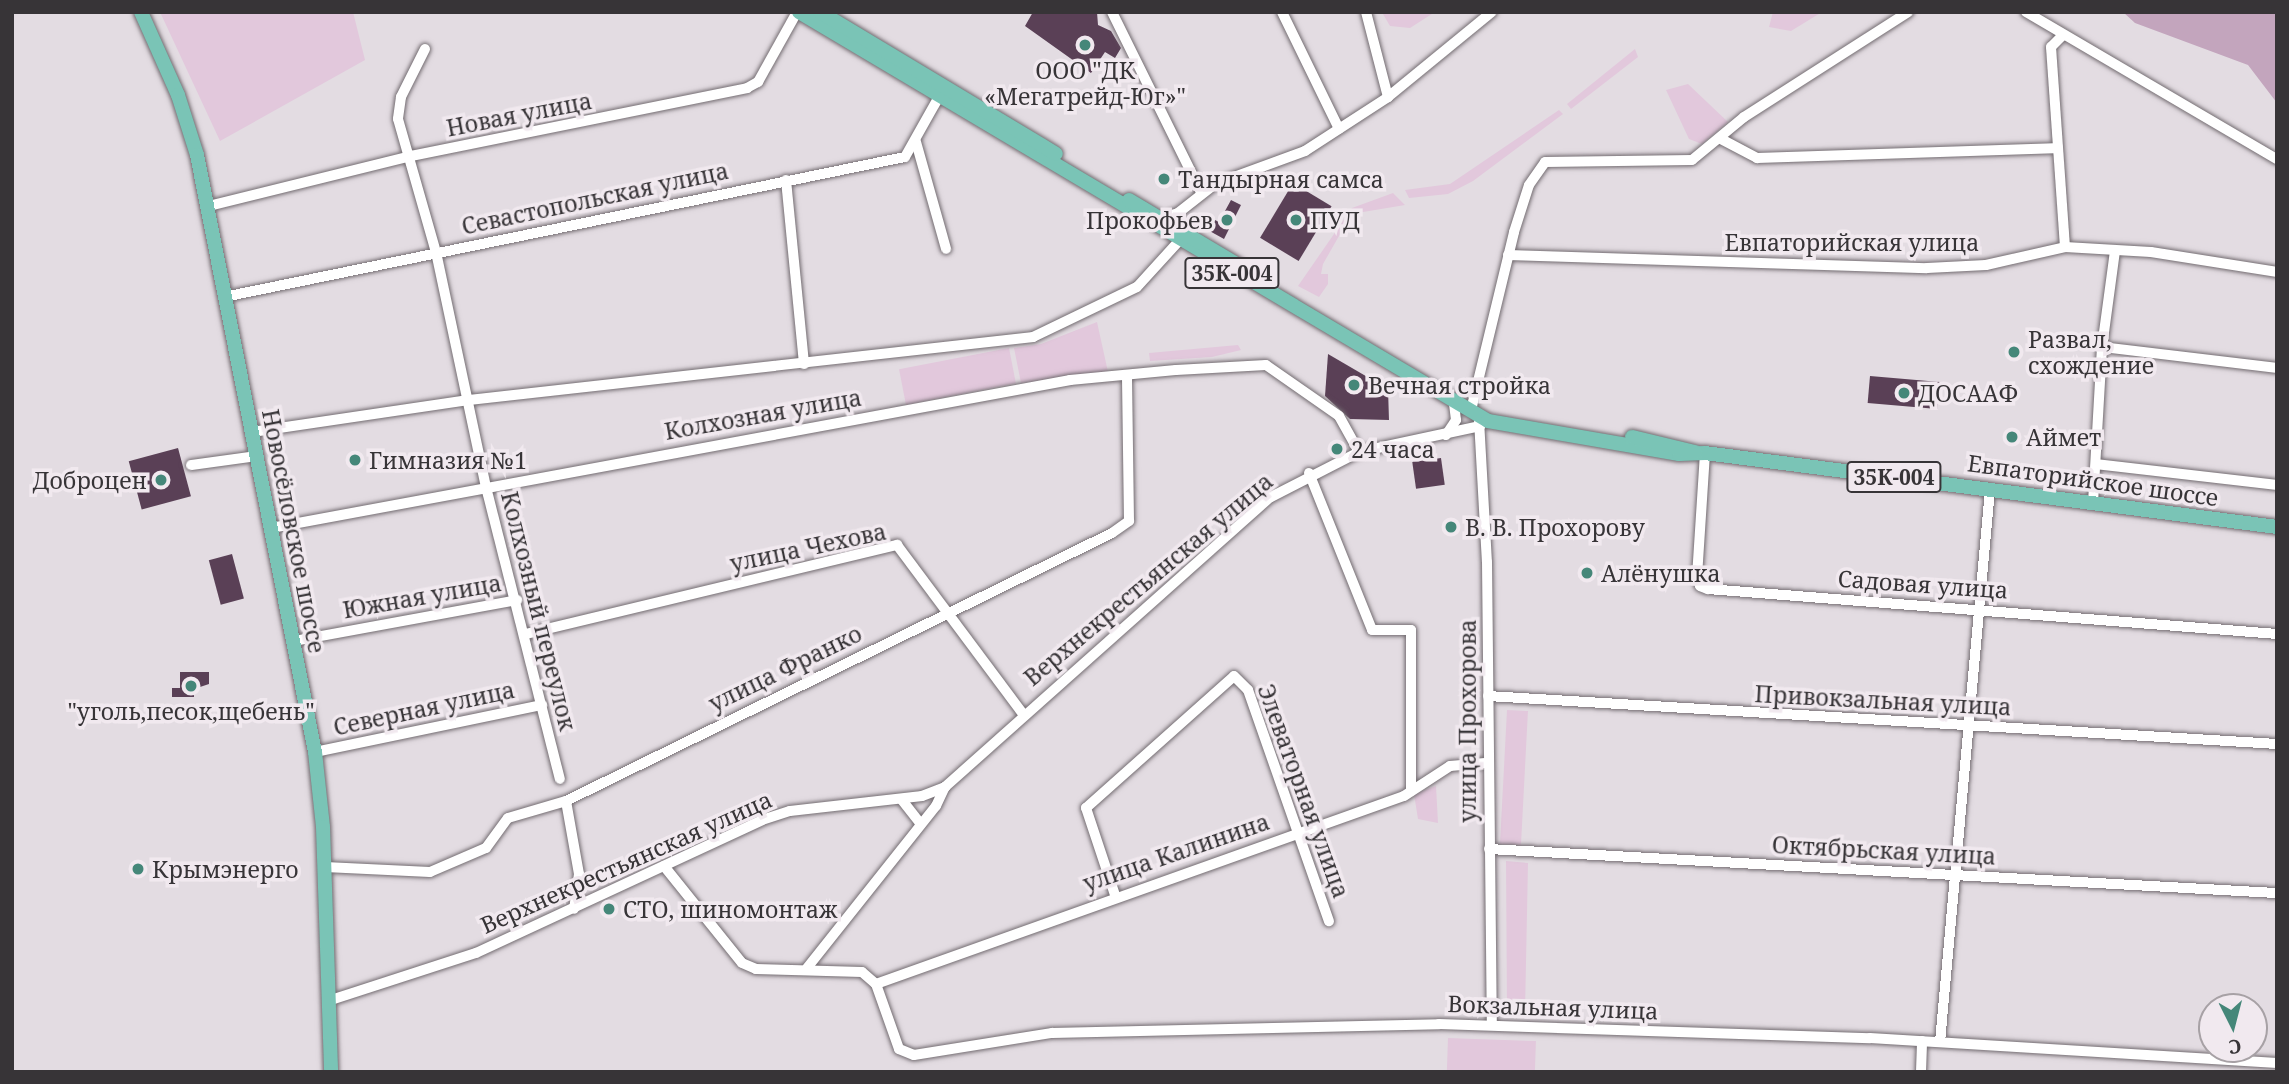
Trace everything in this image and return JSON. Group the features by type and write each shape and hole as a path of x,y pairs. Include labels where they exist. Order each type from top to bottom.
{"main road":[{"name":"Новосёловское шоссе","path":"141,12 190,125 209,206 224,297 315,752 325,867 331,1000 331,1072"},
{"name":"Евпаторийское шоссе","path":"798,12 1184,238 1477,417"},
{"name":"Евпаторийское шоссе","path":"820,12 1161,218 1184,238 1477,417 1505,418 1679,444 1700,452 2277,527"}],"street":[{"name":"Новая улица","path":"209,206 411,156 747,88 758,82 798,12"},
{"path":"1112,12 1201,192"},
{"path":"1282,12 1339,129"},
{"path":"1366,12 1388,97"},
{"path":"1161,218 1191,202 1201,192 1305,151 1388,97 1492,12"},
{"path":"1908,12 1744,117 1721,139 1757,158 2054,148"},
{"path":"2026,12 2277,159"},
{"path":"2063,34 2051,47 2054,148 2065,247"},
{"name":"Колхозный переулок","path":"425,49 401,97 398,119 411,156 436,252 486,487 526,634 560,779"},
{"name":"Севастопольская улица","path":"224,297 905,157 916,142 940,95"},
{"name":"улица Прохорова","path":"1492,1025 1488,696 1477,417 1508,255 1529,185 1545,162 1677,163 1699,156 1721,139"},
{"path":"916,142 946,249"},
{"path":"786,180 804,364"},
{"path":"1184,238 1191,202"},
{"name":"Колхозная улица","path":"252,432 469,400 1033,337 1136,287 1184,238"},
{"name":"Евпаторийская улица","path":"1508,255 1927,268 1986,265 2065,247 2277,272"},
{"path":"2093,503 2102,347 2115,251"},
{"path":"2102,347 2277,368"},
{"name":"Колхозная улица","path":"271,528 991,394 1123,376 1266,365 1339,416 1359,452"},
{"name":"улица Франко","path":"325,867 430,872 486,848 508,818 566,801 1129,521 1123,376"},
{"path":"1444,437 1454,426 1454,404"},
{"name":"Верхнекрестьянская улица","path":"807,968 945,787 1022,713 1271,497 1309,472 1359,452 1444,437 1477,417"},
{"name":"Садовая улица","path":"1700,452 1700,586 2277,634"},
{"path":"191,465 257,456"},
{"path":"2096,464 2277,485"},
{"path":"1309,472 1372,630 1410,630 1411,791"},
{"path":"1940,1042 1956,874 1966,725 1990,489"},
{"name":"улица Чехова","path":"526,634 897,545 1022,713"},
{"name":"Южная улица","path":"293,641 517,600"},
{"name":"Элеваторная улица","path":"1115,895 1086,808 1234,676 1248,690 1329,922"},
{"name":"Привокзальная улица","path":"1488,696 2277,744"},
{"name":"Северная улица","path":"315,752 542,705"},
{"name":"улица Калинина","path":"876,984 1115,895 1411,791 1450,766 1488,763"},
{"name":"Верхнекрестьянская улица","path":"331,1000 475,953 790,811 902,800 945,787"},
{"path":"902,800 920,823"},
{"path":"566,801 579,874 574,909"},
{"name":"Октябрьская улица","path":"1489,849 2277,893"},
{"path":"664,866 742,962 756,968 862,972 876,984"},
{"path":"579,874 601,897"},
{"name":"Вокзальная улица","path":"876,984 899,1049 914,1055 1064,1032 1492,1025 1922,1041 2277,1063"},
{"path":"1921,1072 1922,1041"}],"shaded area":[{"path":"160,12 353,12 365,60 220,141"},
{"path":"1435,12 1410,28 1390,26 1383,14"},
{"path":"1773,12 1822,12 1791,31 1769,27"},
{"path":"2123,12 2277,12 2277,103 2248,65 2135,23"},
{"path":"1635,49 1638,57 1571,109 1567,104"},
{"path":"1688,84 1728,122 1702,144 1689,139 1666,90"},
{"path":"1559,110 1563,114 1473,181 1448,194 1409,198 1405,190 1450,184"},
{"path":"1393,193 1405,205 1357,213 1343,229 1323,264 1321,274 1328,274 1328,284 1319,297 1298,286 1352,208"},
{"path":"1097,322 1108,372 1021,383 1014,348 1041,344"},
{"path":"1238,345 1241,350 1212,357 1150,361 1149,353"},
{"path":"1009,348 1016,383 906,405 899,369"},
{"path":"1507,710 1528,711 1521,845 1500,844"},
{"path":"1436,786 1438,823 1418,819 1414,794"},
{"path":"1506,861 1528,863 1525,1012 1507,1010"},
{"path":"1448,1038 1536,1041 1535,1072 1447,1072"}],"building":[{"name":"ООО \"ДК «Мегатрейд-Юг»\"","path":"1033,12 1097,12 1098,25 1111,31 1121,48 1115,58 1105,52 1091,73 1025,26"},
{"name":"ПУД","path":"1293,183 1332,206 1299,261 1260,238"},
{"name":"Прокофьев","path":"1231,200 1241,205 1224,239 1206,229 1211,218 1219,222"},
{"name":"Вечная стройка","path":"1328,354 1388,389 1389,420 1350,419 1325,396"},
{"name":"ДОСААФ","path":"1870,376 1940,382 1937,409 1868,403"},
{"name":"Доброцен","path":"178,448 191,496 142,509 129,461"},
{"name":"Вечная стройка","path":"1441,458 1445,485 1416,489 1412,462"},
{"path":"232,554 244,598 221,605 209,560"},
{"name":"\"уголь,песок,щебень\"","path":"180,672 209,672 209,684 194,689 194,697 172,697 172,688 180,688"}],"place":[{"name":"ООО \"ДК «Мегатрейд-Юг»\"","path":"1085,45"},
{"name":"Тандырная самса","path":"1164,179"},
{"name":"Прокофьев","path":"1227,220"},
{"name":"ПУД","path":"1296,220"},
{"name":"Развал, схождение","path":"2014,352"},
{"name":"Вечная стройка","path":"1354,385"},
{"name":"ДОСААФ","path":"1904,393"},
{"name":"Аймет","path":"2012,437"},
{"name":"24 часа","path":"1337,449"},
{"name":"Гимназия №1","path":"355,460"},
{"name":"Доброцен","path":"161,480"},
{"name":"В. В. Прохорову","path":"1451,527"},
{"name":"Алёнушка","path":"1587,573"},
{"name":"\"уголь,песок,щебень\"","path":"191,686"},
{"name":"Крымэнерго","path":"138,869"},
{"name":"СТО, шиномонтаж","path":"609,909"}]}
